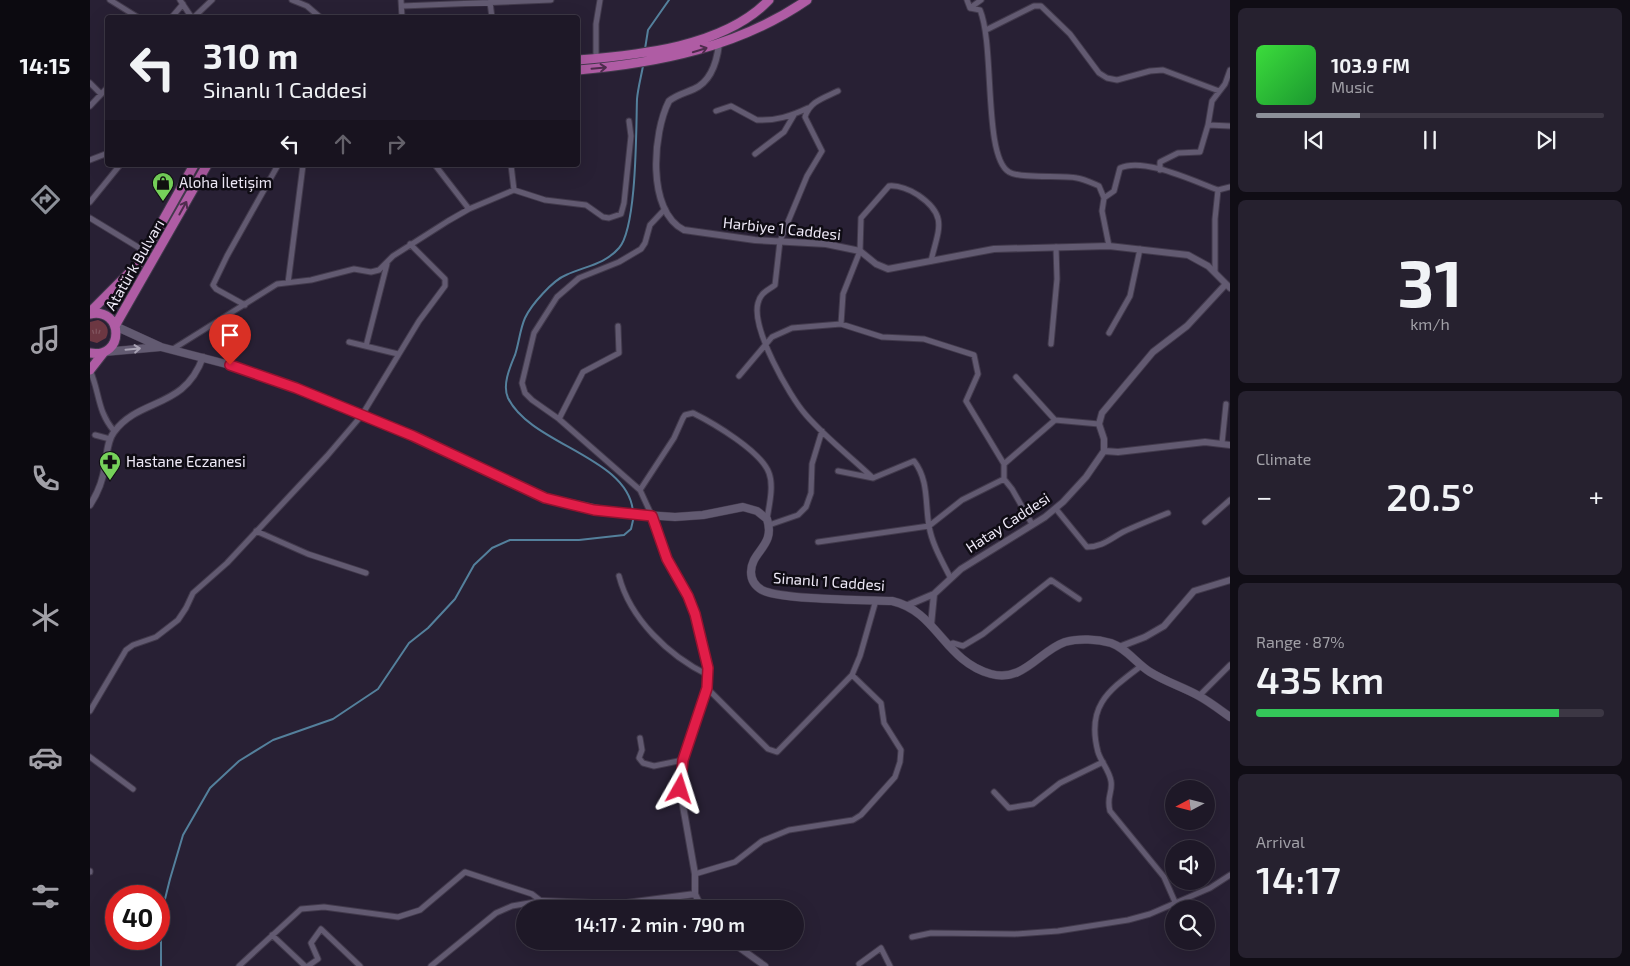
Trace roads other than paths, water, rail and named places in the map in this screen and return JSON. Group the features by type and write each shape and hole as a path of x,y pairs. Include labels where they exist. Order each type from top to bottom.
{"highway":[{"path":"652,56 724,30 747,19 769,0"},
{"path":"580,70 720,44 780,17 804,1"},
{"path":"580,60 596,59 619,62"},
{"name":"Atatürk Bulvarı","path":"90,313 127,278 146,252 193,167"},
{"name":"Atatürk Bulvarı","path":"90,370 113,344 116,332 115,326 206,167"},
{"path":"90,313 106,316 115,326"},
{"path":"90,353 104,352"}],"main road":[{"path":"115,326 161,347"},
{"path":"104,352 161,347 203,357 273,380 362,415 437,446 536,495 575,506 616,513 648,515 703,515 743,507 758,511 768,522"},
{"name":"Sinanlı 1 Caddesi","path":"768,522 769,536 752,567 752,578 758,587 779,595 892,601 908,605"},
{"path":"908,605 931,625 958,657 990,674 1002,675 1025,669 1066,642 1097,641 1118,647 1141,666 1199,696 1230,717"}],"street":[{"path":"110,0 134,15"},
{"path":"196,15 212,0"},
{"path":"292,0 307,6 318,15"},
{"path":"401,3 551,0"},
{"path":"596,59 596,24 600,0"},
{"path":"967,0 970,8"},
{"path":"970,8 981,0"},
{"path":"173,15 181,2 191,15"},
{"path":"490,2 492,15"},
{"path":"986,30 1034,6 1041,6 1070,34 1099,73 1107,78 1116,80 1150,70 1163,70 1219,92"},
{"path":"970,8 980,10 986,30 992,101 992,131 1000,166 1010,173 1078,178 1099,186 1104,198 1102,210 1110,246"},
{"name":"Harbiye 1 Caddesi","path":"720,44 714,66 706,81 694,89 673,97 666,106 660,134 655,178 658,194 674,224 684,230 739,238 826,244 860,250 876,264 888,269 980,250 1110,246 1140,249 1188,255 1215,272 1227,286"},
{"path":"1162,171 1158,169 1160,162 1178,153 1200,152 1208,125 1212,101 1225,84 1230,70"},
{"path":"90,83 101,94"},
{"path":"90,106 105,90"},
{"path":"716,110 732,106 757,120 786,118 838,91"},
{"path":"808,108 805,117 822,151 806,176 780,241 775,285 766,289 762,294 757,309 765,342 795,402 822,432 873,478"},
{"path":"755,154 784,132 794,114"},
{"path":"173,349 270,288 354,269 371,272 379,270 387,261 410,244 469,209 514,190 545,200 586,206 603,217 609,218 621,214 624,204 631,136 628,121"},
{"path":"1208,125 1230,126"},
{"path":"90,160 105,154"},
{"path":"1104,198 1114,191 1120,168 1127,165 1146,166 1218,190 1230,187"},
{"path":"90,202 118,167"},
{"path":"245,305 216,290 213,285 277,167"},
{"path":"288,283 303,167"},
{"path":"437,167 469,209"},
{"path":"511,167 514,190"},
{"path":"841,324 843,294 860,250 860,218 885,189 894,186 915,193 937,212 939,225 931,261"},
{"path":"1215,272 1215,219 1218,190"},
{"path":"665,209 650,225 645,243 641,249 618,262 579,278 566,287 543,317 534,333 523,387 532,400 559,419 640,490 648,515 667,559 688,596 695,614 705,646 709,676 707,688 683,760 680,796 694,874 695,894 698,900"},
{"path":"90,218 146,252"},
{"path":"90,711 126,650 163,633 178,620 193,593 227,563 328,456 362,415 398,354 446,283 445,279 410,244"},
{"path":"1051,344 1057,279 1056,247"},
{"path":"1109,333 1130,296 1140,249"},
{"path":"366,346 387,261"},
{"path":"1227,286 1187,326 1153,352 1102,413 1098,424 1104,439 1104,451 1118,452 1204,442 1230,445"},
{"path":"739,376 765,342 792,328 841,324 882,337 924,339 974,355 978,374 966,400 1004,464 1004,479 1012,489 1032,524"},
{"path":"559,419 583,372 619,353 618,326"},
{"path":"349,342 398,354"},
{"path":"90,504 103,478 110,439 114,431 126,421 172,396 186,385 196,374 203,357"},
{"path":"90,370 101,410 105,420 114,431"},
{"path":"1016,377 1056,420 1098,424"},
{"path":"1222,443 1226,404"},
{"path":"640,490 674,438 683,418 693,413 722,429 762,462 769,473 768,522 798,515 806,507 811,493 812,464 822,432"},
{"path":"1004,464 1056,420"},
{"path":"95,435 110,439"},
{"name":"Hatay Caddesi","path":"908,605 934,594 950,577 1056,509 1086,477 1104,451"},
{"path":"838,471 873,478 914,461 920,468 929,526 950,577"},
{"path":"818,542 929,526 962,500 1004,479"},
{"path":"1204,522 1230,500"},
{"path":"1056,509 1087,547 1096,547 1106,543 1120,533 1168,513"},
{"path":"256,532 308,554 366,573"},
{"path":"619,576 626,600 644,623 677,658 709,676"},
{"path":"947,646 953,643 963,646 982,634 1051,580 1079,599"},
{"path":"1118,647 1145,637 1164,626 1194,591 1230,580"},
{"path":"931,625 934,594"},
{"path":"707,688 768,749 777,752 852,675 860,656 876,600"},
{"path":"1199,696 1230,665"},
{"path":"1141,666 1110,689 1101,704 1094,724 1098,753 1111,782 1107,800 1110,811 1164,877 1174,900"},
{"path":"694,874 735,862 762,841 789,830 852,820 861,815 895,777 901,750 884,723 881,704 852,675"},
{"path":"640,738 642,750 639,758 643,763 654,766 683,760"},
{"path":"90,757 133,789"},
{"path":"994,792 1009,808 1033,804 1060,782 1103,762"},
{"path":"239,966 298,911 305,907 324,907 391,917 415,913 429,904 465,872 532,894 540,900"},
{"path":"1180,900 1210,888 1230,875"},
{"path":"649,900 695,894"},
{"path":"432,966 496,913 516,905"},
{"path":"912,937 942,933 964,935 1058,931 1128,920 1150,914 1165,907"},
{"path":"272,935 306,966 318,958 311,943 321,929 360,966"},
{"path":"859,964 879,948 890,966"},
{"path":"743,950 765,966"}],"waterway":[{"path":"645,49 648,30 669,0"},
{"path":"633,512 627,493 615,478 598,464 537,428 520,414 508,398 506,387 507,376 523,322 537,300 561,278 613,254 625,237 632,200 636,154 637,99 643,66"},
{"path":"161,966 161,915 170,879 183,835 210,788 239,761 273,740 333,719 378,689 409,643 428,628 455,599 474,565 492,548 510,540 579,540 624,535 631,529 634,516"}],"place":[{"name":"Aloha İletişim","path":"163,202"},
{"name":"Hastane Eczanesi","path":"110,481"}]}
